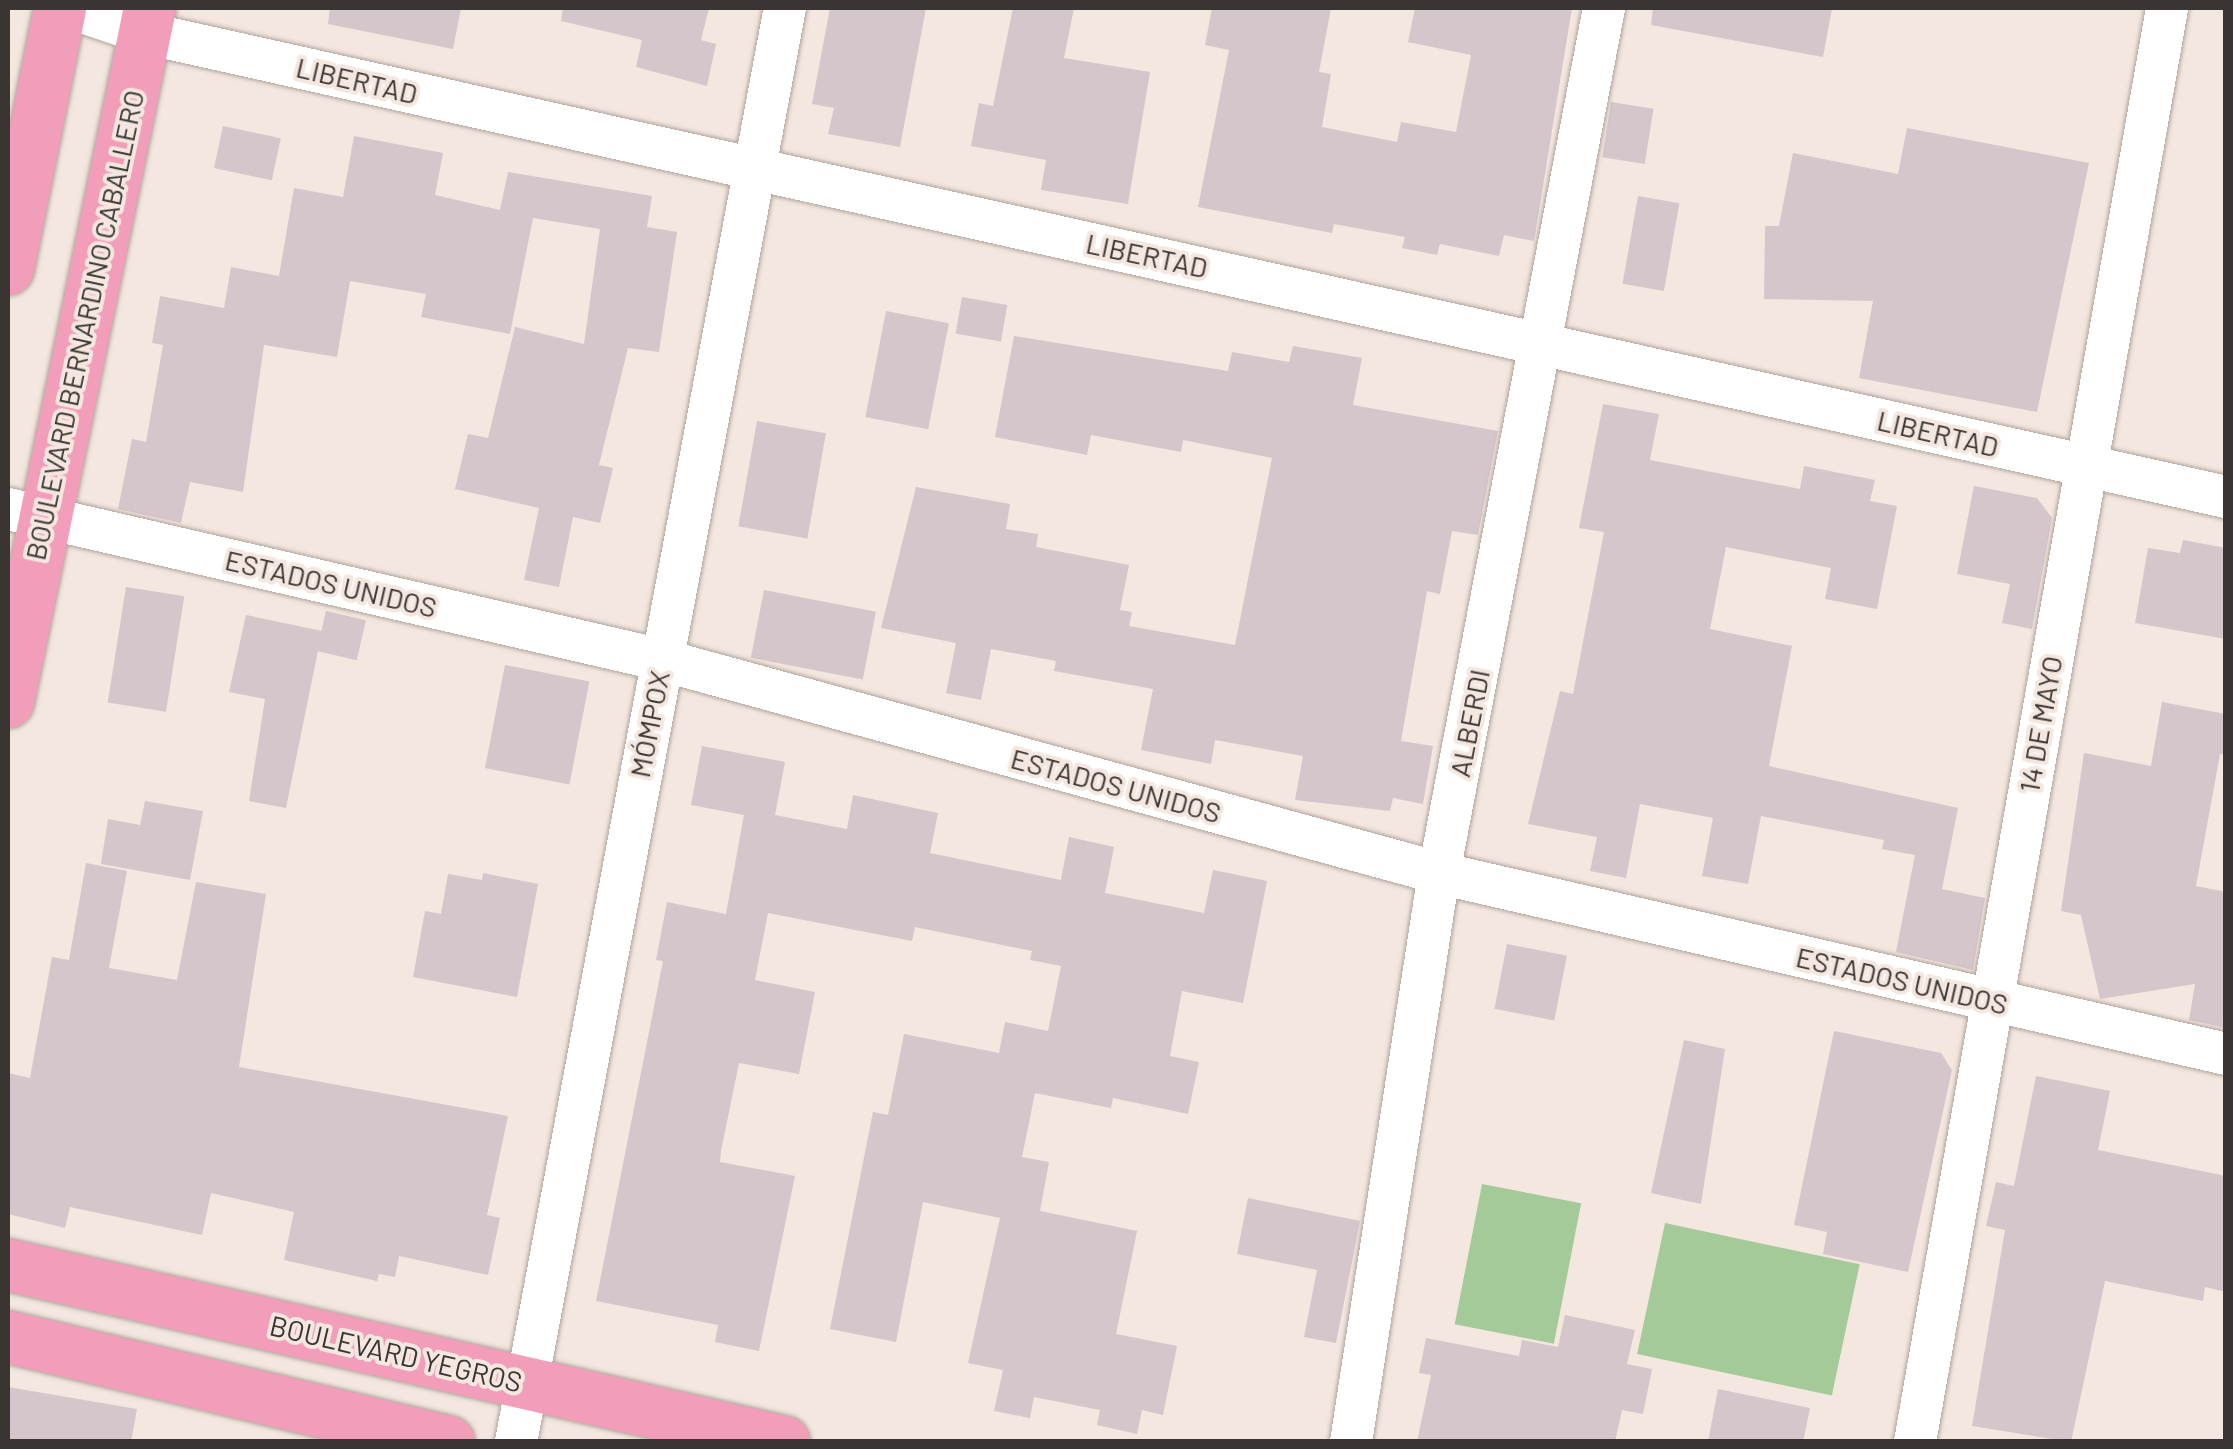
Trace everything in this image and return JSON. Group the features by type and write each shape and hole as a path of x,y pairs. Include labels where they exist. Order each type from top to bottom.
{"main road":[{"path":"8,269 60,8"},
{"name":"BOULEVARD BERNARDINO CABALLERO","path":"8,702 26,512 148,20"},
{"name":"BOULEVARD YEGROS","path":"8,1265 784,1442"},
{"path":"8,1337 450,1442"}],"street":[{"name":"LIBERTAD","path":"71,8 148,20 754,168 2226,497"},
{"name":"MÓMPOX","path":"516,1442 785,8"},
{"name":"ALBERDI","path":"1351,1442 1440,873 1544,343 1604,8"},
{"name":"14 DE MAYO","path":"1915,1442 2167,8"},
{"name":"ESTADOS UNIDOS","path":"26,512 662,660 1440,873 2226,1054"}],"green space":[{"path":"1482,1184 1581,1203 1554,1344 1455,1324"},
{"path":"1665,1223 1860,1264 1832,1395 1637,1354"}],"building":[{"path":"330,8 461,8 453,49 328,24"},
{"path":"563,8 709,8 701,40 716,44 707,86 636,67 642,40 561,21"},
{"path":"830,8 926,8 900,147 828,134 834,108 812,104"},
{"path":"1013,8 1074,8 1064,58 1150,72 1128,204 1041,190 1046,160 971,146 979,103 993,106"},
{"path":"1212,8 1331,8 1319,72 1331,74 1322,127 1397,142 1401,122 1456,132 1471,55 1408,42 1415,8 1572,8 1534,241 1504,235 1499,256 1440,244 1437,255 1402,248 1405,237 1334,224 1332,233 1198,207 1229,50 1205,45"},
{"path":"1653,8 1832,8 1823,57 1651,25"},
{"path":"1611,102 1653,109 1645,164 1602,157"},
{"path":"223,126 281,138 272,180 214,168"},
{"path":"1907,128 2089,163 2037,412 1859,378 1873,301 1764,299 1765,226 1779,226 1793,153 1898,174"},
{"path":"354,136 443,153 435,195 500,210 508,172 652,196 647,227 677,232 659,352 628,348 599,465 613,468 600,523 573,517 559,587 524,580 539,508 455,489 468,434 488,438 515,327 584,344 600,229 533,218 510,334 421,317 426,294 350,281 337,357 264,345 243,492 190,482 181,523 118,509 132,439 146,442 163,345 152,343 160,296 224,308 231,267 279,276 294,188 343,197"},
{"path":"1638,196 1679,203 1664,291 1623,284"},
{"path":"962,297 1007,305 1001,341 956,333"},
{"path":"886,311 949,323 928,429 865,417"},
{"path":"1014,336 1228,371 1232,352 1289,362 1293,346 1362,358 1353,405 1498,431 1478,535 1452,531 1440,594 1427,591 1401,741 1433,746 1423,804 1393,798 1390,811 1295,800 1303,756 1215,740 1211,764 1141,750 1153,689 1054,671 1056,661 991,649 981,700 946,693 956,643 881,628 916,487 1010,504 1006,529 1038,534 1036,547 1129,565 1120,610 1132,612 1129,626 1235,645 1272,458 1183,440 1181,452 1091,435 1087,455 995,437"},
{"path":"1603,404 1659,414 1650,460 1800,489 1804,466 1875,480 1870,501 1897,506 1877,609 1825,599 1831,568 1726,547 1710,629 1792,646 1769,766 1958,808 1942,889 1985,898 1973,970 1896,952 1915,855 1882,849 1884,840 1761,816 1748,884 1702,876 1713,818 1640,804 1626,878 1590,871 1597,837 1528,824 1560,691 1573,694 1604,532 1579,528"},
{"path":"757,421 826,433 807,539 738,526"},
{"path":"1974,486 2037,498 2052,518 2032,629 2002,623 2010,584 1957,574"},
{"path":"2183,540 2226,548 2226,639 2135,623 2148,548 2180,553"},
{"path":"126,587 184,596 166,712 108,703"},
{"path":"764,590 876,612 863,679 751,658"},
{"path":"326,611 366,620 357,660 317,651"},
{"path":"246,615 322,631 286,808 249,801 265,699 229,692"},
{"path":"505,665 589,681 569,784 485,768"},
{"path":"2162,702 2226,714 2226,755 2220,754 2196,886 2226,892 2226,1028 2189,1020 2195,984 2100,999 2081,915 2061,911 2084,753 2151,766"},
{"path":"702,746 785,762 775,815 847,829 853,795 938,813 930,853 1061,880 1069,837 1114,847 1105,893 1204,913 1213,870 1267,881 1243,1003 1182,991 1170,1056 1199,1062 1188,1114 1113,1098 1111,1108 1035,1093 1022,1157 1049,1162 1040,1211 1137,1231 1116,1334 1177,1346 1163,1415 1142,1410 1137,1434 1097,1425 1100,1410 1034,1397 1030,1418 994,1411 1003,1370 968,1363 1000,1218 923,1202 896,1342 830,1329 873,1112 888,1115 904,1034 999,1053 1005,1022 1048,1031 1061,966 1030,960 1032,951 915,927 912,941 768,913 755,980 815,992 799,1074 739,1063 721,1151 720,1162 795,1176 759,1351 715,1342 718,1325 596,1301 663,961 656,960 667,902 726,914 744,815 691,805"},
{"path":"145,801 203,811 190,880 101,864 108,819 140,825"},
{"path":"86,863 127,871 109,968 177,980 196,882 266,894 239,1067 508,1116 487,1215 500,1218 488,1275 399,1256 395,1277 379,1274 377,1281 284,1260 294,1212 211,1193 202,1235 70,1207 65,1228 8,1214 8,1073 30,1078 52,957 69,960"},
{"path":"483,873 538,884 517,997 413,977 425,911 441,914 448,874 482,880"},
{"path":"1507,944 1567,956 1554,1020 1494,1009"},
{"path":"1834,1031 1941,1053 1952,1070 1908,1272 1823,1254 1827,1232 1794,1225"},
{"path":"1684,1040 1725,1049 1701,1204 1651,1193"},
{"path":"2036,1076 2110,1091 2098,1150 2226,1176 2226,1292 2205,1287 2203,1301 2105,1281 2071,1442 1972,1426 2005,1230 1986,1226 1996,1182 2014,1186"},
{"path":"1248,1198 1360,1221 1336,1343 1304,1337 1317,1270 1237,1254"},
{"path":"1565,1315 1635,1330 1627,1364 1652,1369 1643,1414 1622,1410 1615,1442 1417,1442 1431,1375 1419,1373 1426,1338 1519,1356 1522,1340 1558,1347"},
{"path":"8,1387 137,1409 131,1442 8,1442"},
{"path":"1718,1389 1810,1408 1803,1442 1708,1442"}]}
